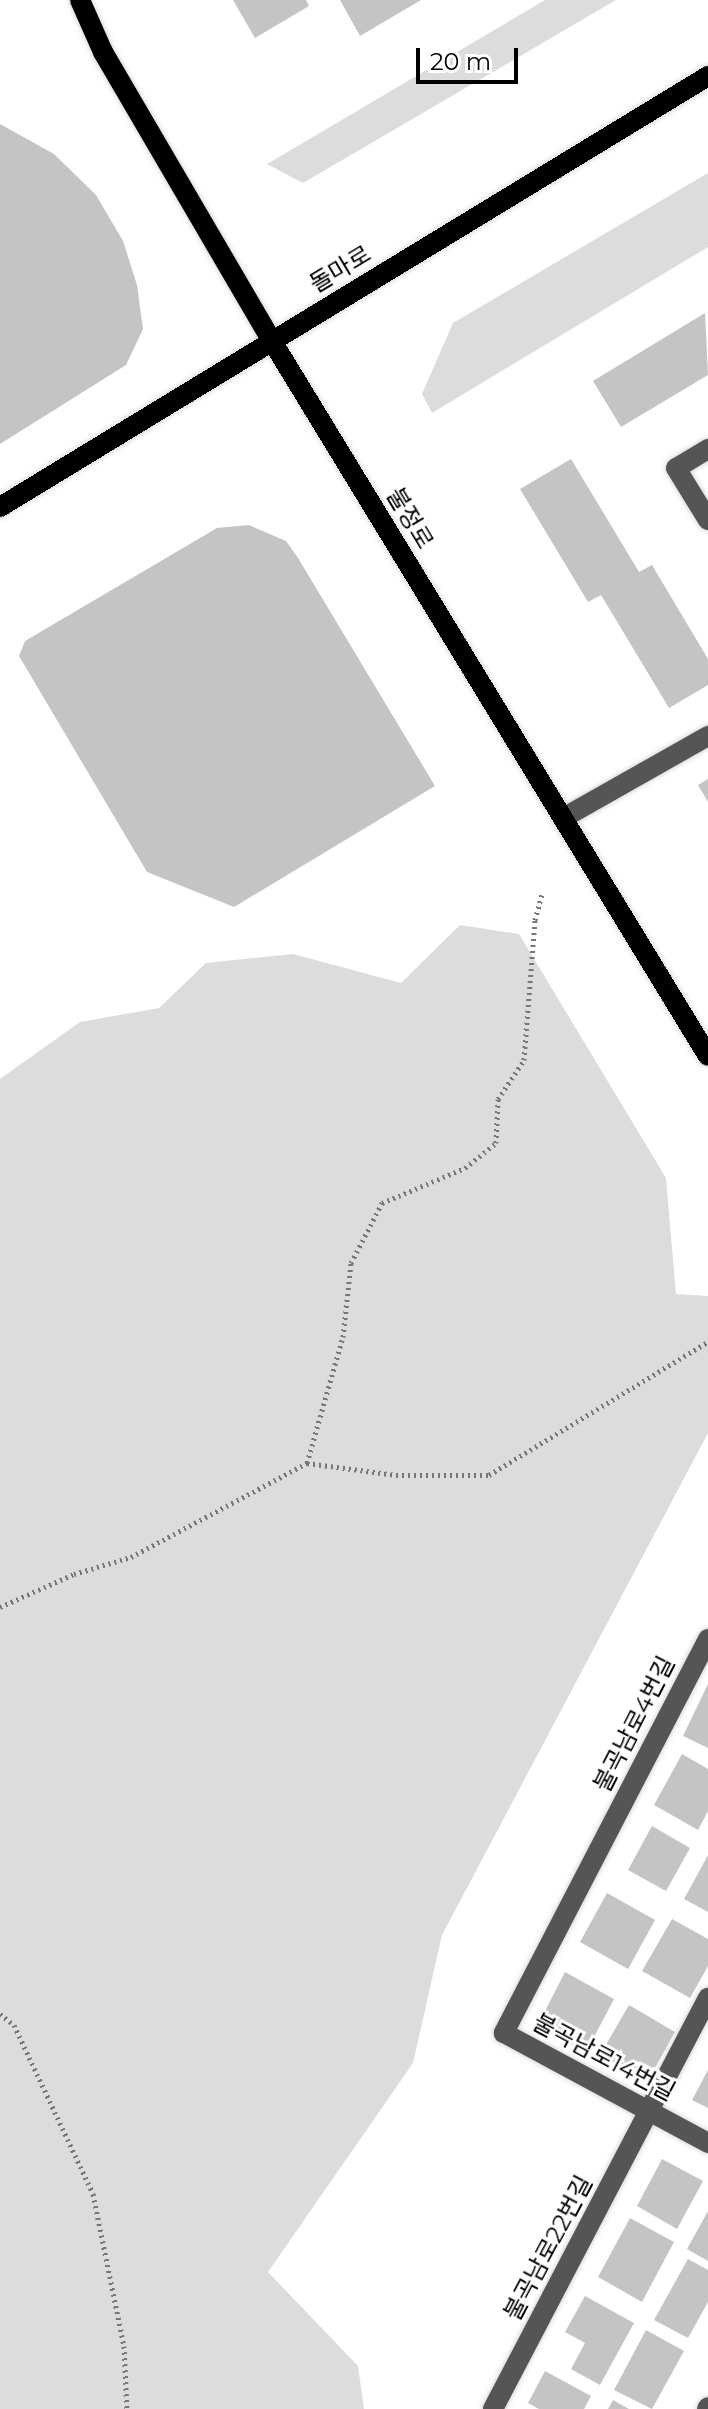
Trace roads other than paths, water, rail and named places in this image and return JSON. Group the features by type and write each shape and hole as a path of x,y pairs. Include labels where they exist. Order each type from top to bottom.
{"main road":[{"name":"불정로","path":"80,0 103,52 272,341 708,1056"},
{"name":"돌마로","path":"0,507 708,76"}],"street":[{"path":"708,449 676,468 708,520"},
{"path":"563,818 708,736"},
{"name":"불곡남로4번길","path":"607,1833 708,1639"},
{"name":"불곡남로14번길","path":"607,1833 504,2033 708,2143"},
{"path":"649,2111 708,1998"},
{"name":"불곡남로22번길","path":"493,2409 649,2111"}]}
